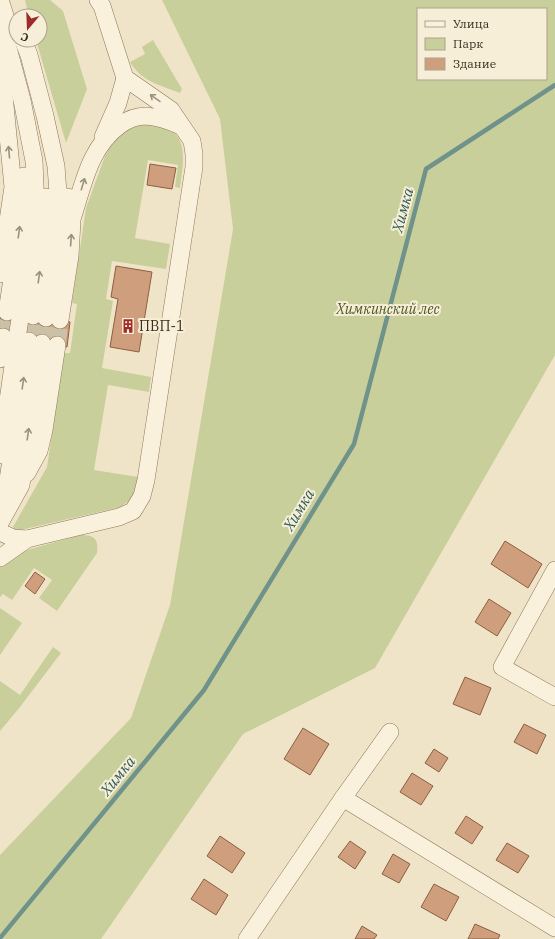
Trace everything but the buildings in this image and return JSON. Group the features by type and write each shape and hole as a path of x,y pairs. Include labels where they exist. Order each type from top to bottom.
{"street":[{"path":"0,0 28,92 39,140 46,181 46,318"},
{"path":"72,221 88,169 118,103 125,78 102,6 98,0"},
{"path":"0,18 22,100 34,161 36,209 0,455"},
{"path":"0,42 23,157 24,193 7,312"},
{"path":"27,48 45,116 56,166 60,220 46,318"},
{"path":"0,54 13,187 0,274"},
{"path":"0,532 13,538 27,539 119,517 134,511 142,496 146,480 194,167 194,154 192,141 171,110 125,78"},
{"path":"45,116 59,149 72,221 70,256 46,318"},
{"path":"98,148 109,133 127,121 144,116 161,118 181,126"},
{"path":"0,173 0,186"},
{"path":"0,359 3,337"},
{"path":"0,518 6,502 43,343 44,430 38,450 21,486 0,524"},
{"path":"0,558 27,539"},
{"path":"555,570 502,667 555,697"},
{"path":"247,939 390,732"},
{"path":"343,798 555,928"}],"green space":[{"path":"25,0 50,0 63,11 87,89 66,143 38,48 48,48 48,8 27,8"},
{"name":"Химкинский лес","path":"162,0 555,0 555,355 375,668 243,734 101,939 0,939 0,855 131,718 170,605 233,229 220,119"},
{"path":"153,40 182,89 180,93 152,82 140,74 130,62 145,54 142,47"},
{"path":"143,122 167,128 179,139 182,146 183,155 180,188 175,187 178,165 148,160 135,238 170,244 166,269 112,261 106,299 113,301 102,368 151,377 149,392 108,385 94,470 138,477 135,491 129,501 121,507 16,531 13,527 47,467 64,353 70,353 77,304 72,303 86,208 105,156 114,140 126,130"},
{"path":"81,535 89,536 95,539 97,544 97,553 57,611 39,598 52,580 34,568 12,600 3,594 0,597 1,566 23,551"},
{"path":"0,608 22,623 0,655"},
{"path":"53,647 61,653 0,731 0,681 20,695"}],"waterway":[{"name":"Химка","path":"0,938 204,690 354,444 426,169 555,85"}],"tunnel":[{"path":"3,337 7,312"},
{"path":"29,341 33,316"},
{"path":"42,343 46,318"},
{"path":"57,345 60,320"}],"place":[{"name":"ПВП-1","path":"128,326"}]}
